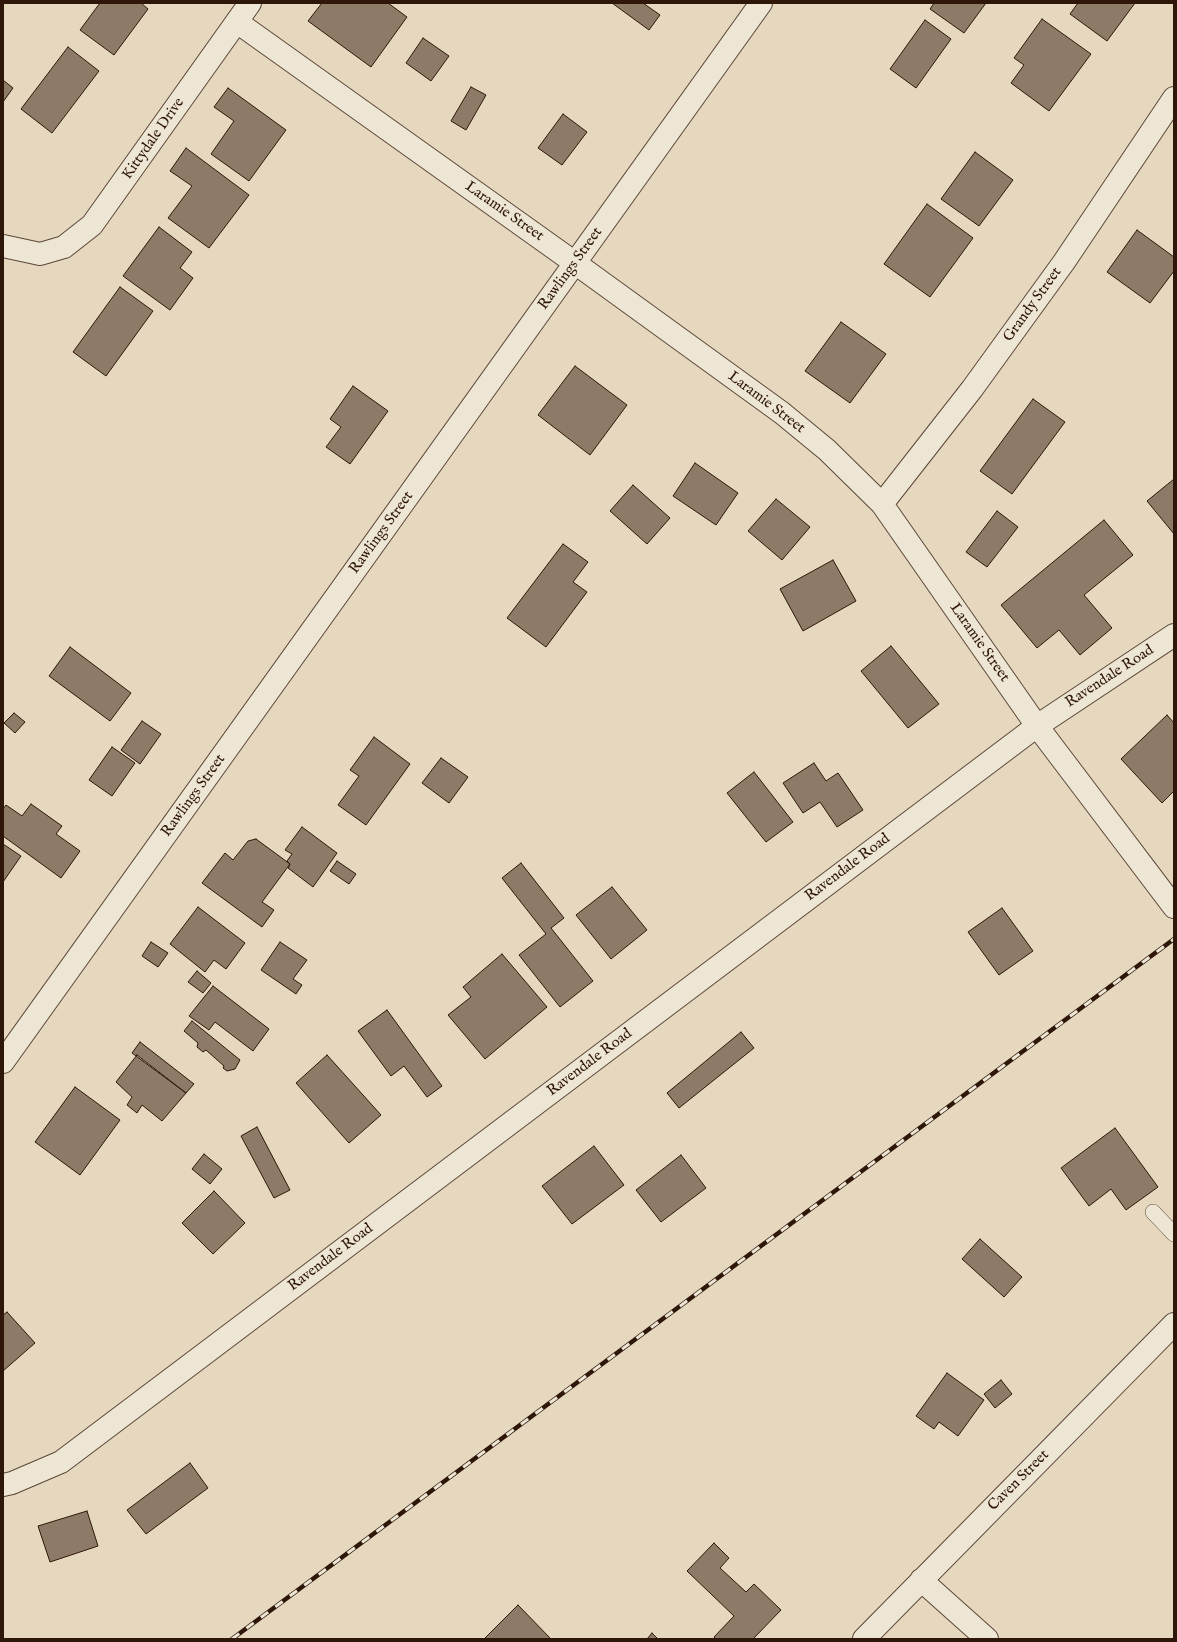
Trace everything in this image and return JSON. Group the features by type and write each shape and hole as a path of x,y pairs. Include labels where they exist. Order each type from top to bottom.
{"street":[{"name":"Kittydale Drive","path":"3,246 40,254 64,247 92,225 250,3"},
{"name":"Rawlings Street","path":"3,1062 761,3"},
{"name":"Laramie Street","path":"237,22 575,263 782,413 827,450 882,504 1037,726 1174,907"},
{"name":"Grandy Street","path":"882,504 972,389 1064,262 1174,98"},
{"name":"Ravendale Road","path":"3,1485 12,1483 61,1462 1037,726 1174,635"},
{"name":"Caven Street","path":"864,1639 1174,1324"},
{"path":"921,1580 987,1639"}],"lane":[{"path":"1153,1212 1174,1234"}],"building":[{"path":"100,3 141,3 148,9 114,55 80,30"},
{"path":"322,3 388,3 407,17 371,67 308,21"},
{"path":"612,3 643,3 660,15 649,30"},
{"path":"934,3 986,3 964,33 930,9"},
{"path":"1078,3 1135,3 1107,41 1070,14"},
{"path":"1042,19 1091,54 1049,111 1011,83 1024,65 1014,58"},
{"path":"925,20 951,39 916,88 890,69"},
{"path":"423,38 449,56 431,81 406,63"},
{"path":"68,47 99,71 52,133 21,109"},
{"path":"3,80 13,88 3,102"},
{"path":"471,87 486,95 466,130 451,121"},
{"path":"228,88 286,130 249,181 211,154 234,121 214,107"},
{"path":"563,114 587,132 562,165 538,148"},
{"path":"186,148 249,195 209,248 168,218 192,186 170,171"},
{"path":"975,152 1013,180 979,226 941,199"},
{"path":"927,204 973,238 930,297 884,264"},
{"path":"159,227 192,252 180,268 193,278 170,310 123,276"},
{"path":"1137,230 1174,257 1174,271 1150,303 1107,272"},
{"path":"120,287 153,311 106,376 73,352"},
{"path":"841,322 886,354 850,403 805,371"},
{"path":"575,366 627,405 590,455 538,415"},
{"path":"353,386 388,411 350,464 326,447 341,427 330,419"},
{"path":"1033,399 1065,422 1012,494 980,471"},
{"path":"695,463 738,493 716,525 673,496"},
{"path":"1174,479 1174,534 1147,501"},
{"path":"633,485 670,518 647,544 610,511"},
{"path":"776,499 810,527 782,560 748,531"},
{"path":"997,511 1018,527 987,567 966,552"},
{"path":"1104,520 1133,555 1084,595 1112,628 1080,655 1059,630 1037,648 1001,605"},
{"path":"563,544 588,562 573,582 587,592 546,647 507,618"},
{"path":"833,560 856,601 803,631 780,589"},
{"path":"891,646 939,704 908,728 861,671"},
{"path":"70,647 131,693 110,721 49,676"},
{"path":"14,713 25,722 15,733 4,723"},
{"path":"1167,715 1174,723 1174,791 1162,803 1121,759"},
{"path":"142,721 161,734 140,764 121,750"},
{"path":"374,737 410,764 366,825 338,805 359,776 350,770"},
{"path":"112,747 135,763 112,796 89,780"},
{"path":"441,758 468,777 449,803 422,783"},
{"path":"814,763 826,781 838,773 863,810 837,827 820,802 803,813 783,783"},
{"path":"754,772 793,822 766,842 727,793"},
{"path":"31,804 62,826 56,834 80,851 61,878 3,836 3,809 6,805 22,816"},
{"path":"302,827 337,853 313,887 288,868 290,864 287,861 292,854 285,850"},
{"path":"256,839 290,864 262,902 274,910 262,927 202,883 225,853 233,860 248,841"},
{"path":"3,844 21,856 3,882"},
{"path":"337,861 356,874 349,884 330,871"},
{"path":"521,863 564,918 551,928 593,981 560,1007 519,955 546,934 502,878"},
{"path":"612,887 647,930 611,959 576,915"},
{"path":"198,907 245,943 226,969 214,960 205,972 170,944"},
{"path":"1002,908 1033,951 999,975 968,932"},
{"path":"151,942 168,953 158,967 142,956"},
{"path":"280,942 307,960 293,979 302,985 296,994 261,970"},
{"path":"502,954 547,1007 485,1059 448,1015 471,997 463,987"},
{"path":"197,971 211,983 203,993 188,982"},
{"path":"213,986 269,1029 253,1051 215,1022 209,1030 189,1016"},
{"path":"387,1010 442,1086 427,1097 404,1066 391,1076 358,1031"},
{"path":"192,1021 240,1060 235,1069 227,1071 223,1068 224,1066 206,1050 203,1052 197,1047 198,1043 184,1031"},
{"path":"741,1032 754,1048 679,1108 667,1093"},
{"path":"140,1042 194,1084 186,1093 132,1053"},
{"path":"137,1055 186,1093 162,1121 142,1105 137,1113 127,1105 132,1097 116,1082"},
{"path":"327,1055 381,1115 349,1143 296,1083"},
{"path":"75,1087 120,1120 80,1175 35,1142"},
{"path":"257,1127 290,1190 274,1198 241,1136"},
{"path":"1115,1128 1158,1187 1126,1210 1111,1189 1089,1206 1061,1168"},
{"path":"594,1146 624,1185 572,1224 542,1186"},
{"path":"204,1154 222,1169 210,1184 192,1169"},
{"path":"681,1155 706,1188 661,1222 636,1190"},
{"path":"214,1191 245,1223 213,1254 182,1223"},
{"path":"980,1239 1022,1277 1004,1297 962,1259"},
{"path":"7,1312 35,1343 3,1371 3,1315"},
{"path":"947,1373 984,1400 958,1436 939,1422 934,1429 916,1416"},
{"path":"1001,1380 1012,1394 995,1408 984,1394"},
{"path":"190,1463 208,1488 146,1534 127,1510"},
{"path":"87,1511 98,1546 50,1562 38,1526"},
{"path":"714,1543 729,1558 720,1568 746,1592 754,1584 781,1610 753,1639 716,1639 714,1637 734,1616 687,1571"},
{"path":"518,1605 551,1639 484,1639"},
{"path":"652,1633 658,1639 647,1639"}],"railway":[{"path":"232,1639 1174,939"}]}
